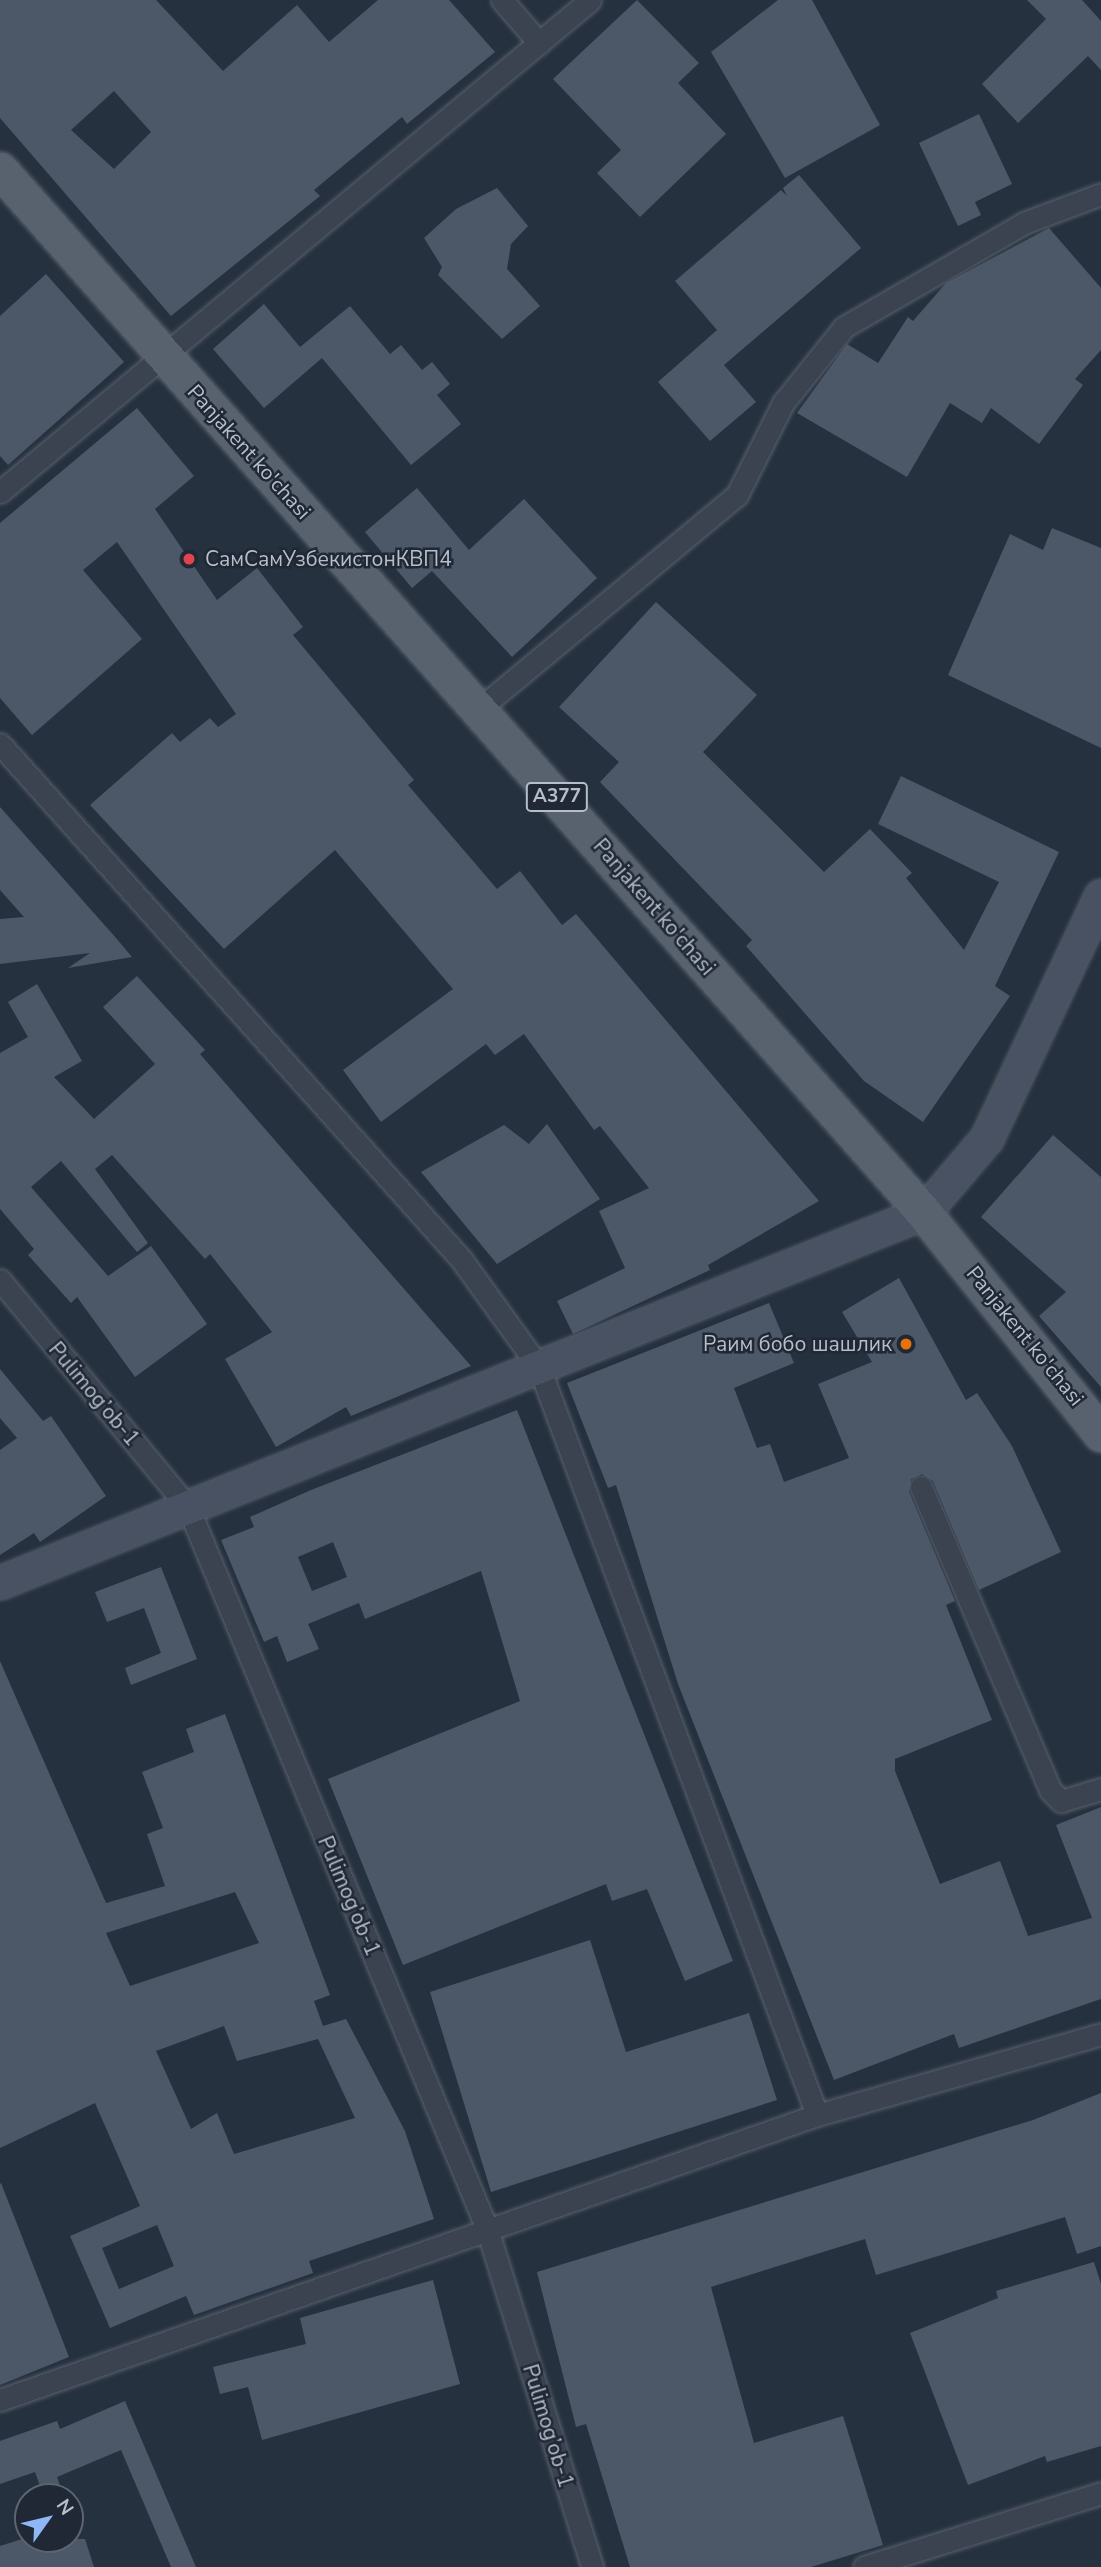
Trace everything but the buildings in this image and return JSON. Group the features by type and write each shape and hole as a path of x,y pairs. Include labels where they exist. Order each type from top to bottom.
{"main road":[{"name":"Panjakent ko'chasi","path":"0,170 924,1213 1101,1434"}],"street":[{"path":"502,0 539,43"},
{"path":"0,492 164,358 590,0"},
{"path":"479,709 737,495 783,403 844,327 1024,223 1101,194"},
{"path":"0,744 461,1259 539,1367 817,2115"},
{"path":"0,1583 924,1213 987,1139 1101,897"},
{"name":"Pulimog’ob-1","path":"0,1280 188,1507 487,2229 592,2567"},
{"path":"921,1487 1050,1790 1061,1801 1101,1789"},
{"path":"0,2400 817,2115 1101,2034"},
{"path":"864,2567 1101,2493"}],"place":[{"name":"СамСамУзбекистонКВП4","path":"189,559"},
{"name":"Раим бобо шашлик","path":"906,1344"}]}
